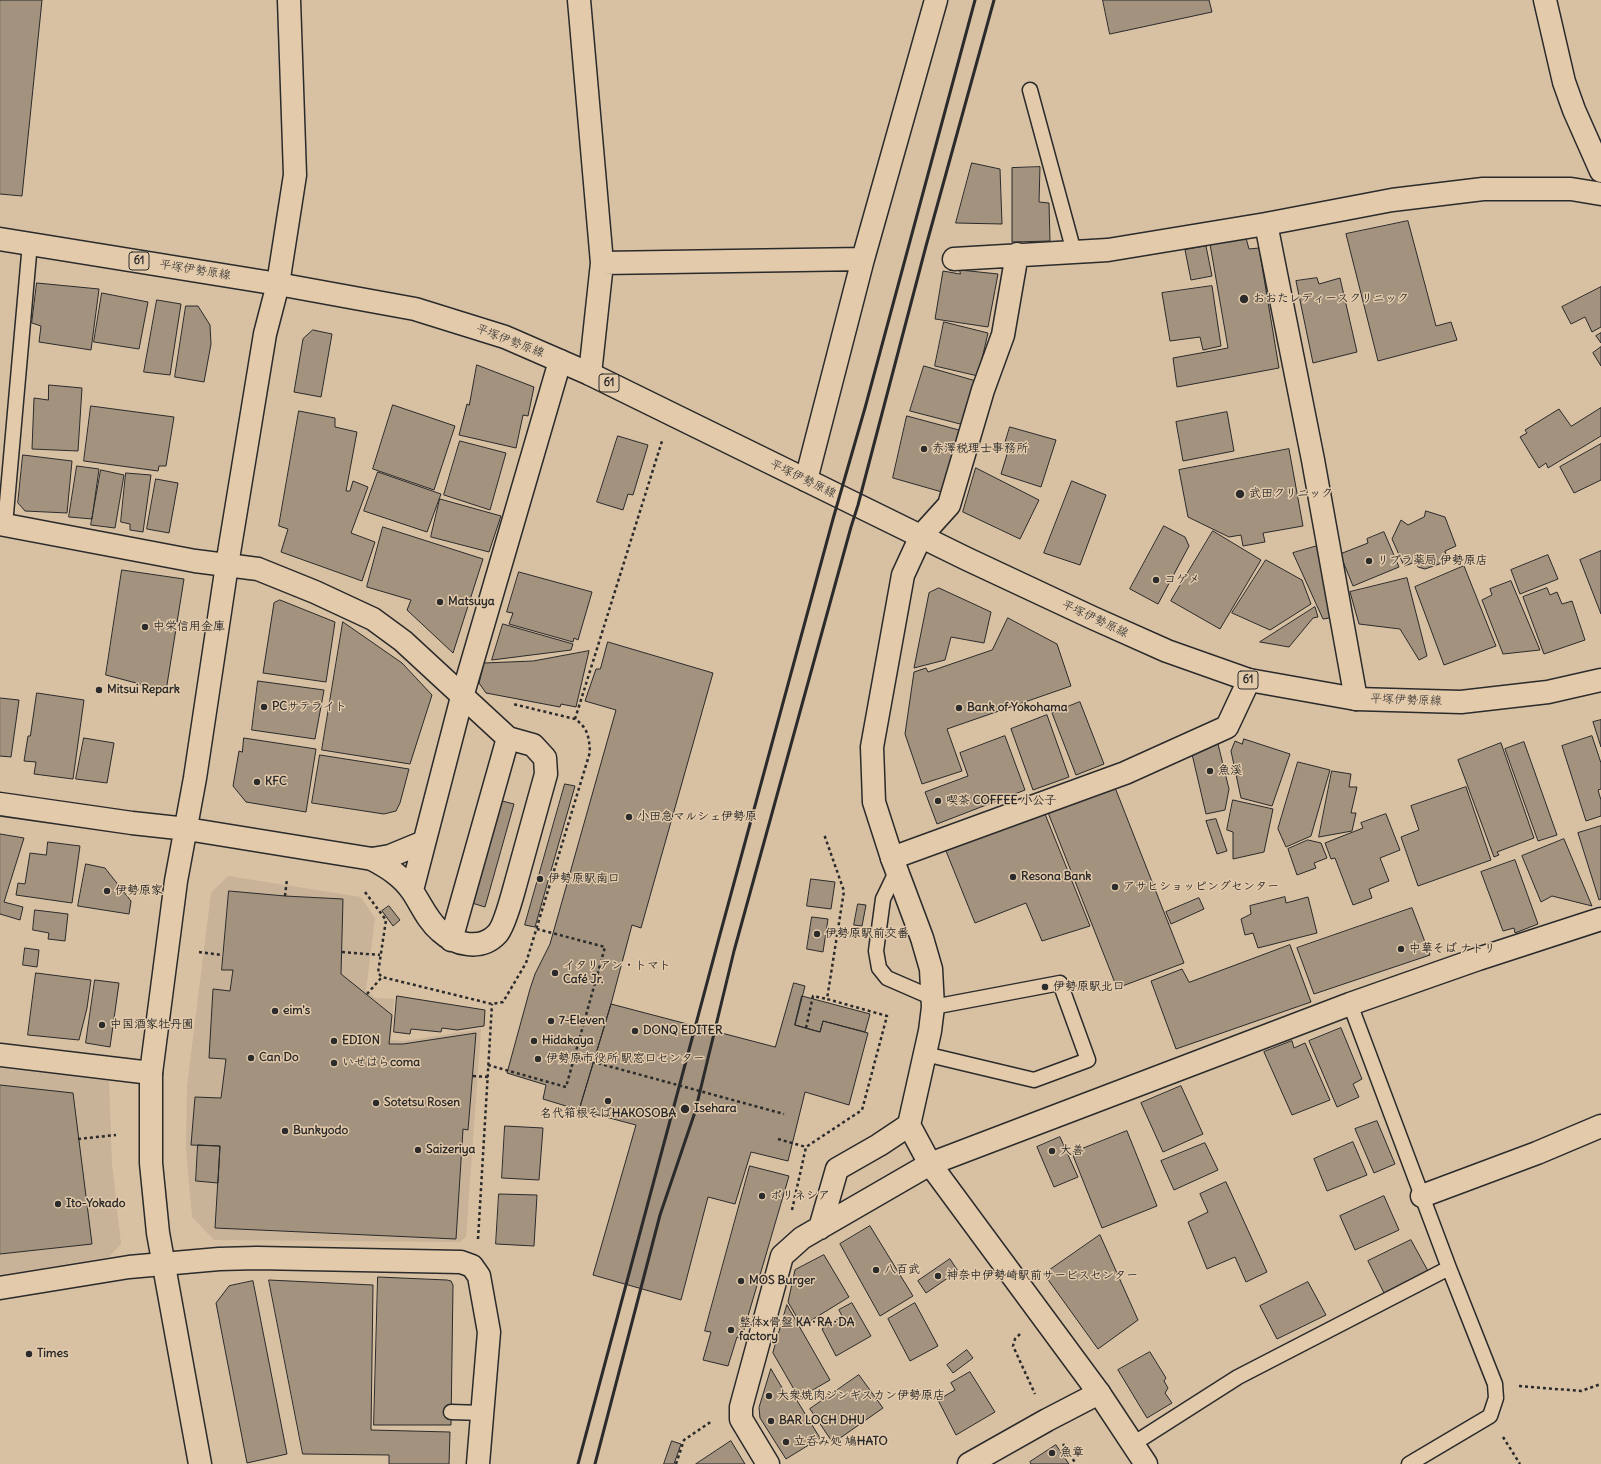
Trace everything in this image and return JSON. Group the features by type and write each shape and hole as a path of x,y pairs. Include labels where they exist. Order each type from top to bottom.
{"street":[{"path":"200,1464 162,1263 158,1233 151,1163 151,1073 176,881 187,829 227,565 265,334 278,284 295,176 289,0"},
{"path":"579,0 602,263 590,374"},
{"path":"806,480 863,259 936,0"},
{"path":"1545,0 1564,82 1574,110 1601,171"},
{"path":"954,259 1017,254 1108,250 1266,224 1392,200 1483,189 1571,189 1601,194"},
{"path":"1266,224 1313,460 1356,699"},
{"name":"平塚伊勢原線","path":"0,239 278,284 415,309 505,336 590,374 921,536 1093,618 1167,651 1249,680 1356,699 1461,702 1548,692 1601,680"},
{"path":"1017,254 1002,335 950,505 921,536 903,575 872,747 874,802 894,864 922,938 930,970 933,1002 930,1031 909,1125 930,1164 1100,1393 1146,1464"},
{"path":"602,263 863,259"},
{"path":"412,890 462,697 560,361"},
{"path":"0,804 132,823 187,829 372,859 393,870 412,890 425,914 438,930 451,940 472,945 481,944 498,934 509,907 546,774 545,758 533,745 508,738 403,641 373,619 315,592 258,569 195,561 3,525"},
{"path":"894,864 1124,773 1227,727 1249,680"},
{"path":"451,940 508,738"},
{"path":"372,859 390,856 424,842"},
{"path":"768,1464 741,1419 742,1401 782,1256 802,1238 930,1164 1350,1004 1478,959 1601,919"},
{"path":"0,1055 151,1073"},
{"path":"820,1228 837,1169 879,1145 909,1125"},
{"path":"1422,1196 1537,1153 1601,1126"},
{"path":"0,1288 162,1263 219,1259 257,1258 461,1262 476,1271 489,1332 478,1464"},
{"path":"969,1464 1047,1420 1100,1393"}],"lane":[{"path":"1030,90 1074,252"},
{"path":"3,525 30,243"},
{"path":"894,864 883,899 876,951 879,968 887,978 933,1002 1060,983 1088,1060 1034,1080 925,1054"},
{"path":"1350,1004 1449,1268 1495,1384 1496,1398 1490,1416 1409,1464"},
{"path":"1133,1444 1238,1378 1449,1268"},
{"path":"451,1412 483,1413"}],"path":[{"path":"575,719 663,440"},
{"path":"824,834 844,891 827,1000"},
{"path":"285,896 287,879"},
{"path":"488,1065 566,1087 605,947 537,929"},
{"path":"199,952 222,955"},
{"path":"342,952 380,955"},
{"path":"366,994 382,977"},
{"path":"782,1256 806,1147 862,1110 887,1016 814,996 806,1028"},
{"path":"476,1271 492,1004"},
{"path":"575,1057 784,1114"},
{"path":"473,1076 488,1077"},
{"path":"78,1139 116,1136"},
{"path":"778,1139 806,1147"},
{"path":"1042,1316 1019,1334 1015,1339 1013,1346 1047,1420"},
{"path":"1495,1384 1581,1391 1601,1384"},
{"path":"676,1464 684,1440 742,1401"},
{"path":"1490,1416 1520,1464"}],"shaded area":[{"name":"いせはらcoma","path":"228,876 361,897 375,918 366,990 375,998 394,999 391,1040 404,1041 481,1029 466,1237 460,1242 214,1240 192,1217 186,1147 187,1086 211,893"},
{"name":"Ito-Yokado","path":"0,1068 109,1081 112,1164 121,1244 109,1257 0,1275"}],"building":[{"path":"0,0 42,0 22,196 0,194"},
{"path":"1103,0 1209,0 1212,12 1110,34"},
{"path":"972,163 1000,169 1002,224 956,223"},
{"path":"1040,167 1039,202 1049,203 1050,241 1012,242 1012,168"},
{"path":"1408,221 1436,326 1451,322 1457,340 1378,361 1346,234"},
{"name":"おおたレディースクリニック","path":"1246,238 1249,249 1259,248 1279,368 1177,387 1173,358 1228,348 1210,244"},
{"path":"1206,246 1212,276 1191,280 1185,250"},
{"path":"960,270 998,274 988,327 935,319 943,271 960,274"},
{"path":"1317,278 1319,284 1340,278 1357,352 1313,363 1296,281"},
{"path":"37,283 99,289 91,350 39,342 41,326 32,323"},
{"path":"1212,286 1221,346 1203,350 1200,337 1170,341 1162,293"},
{"path":"1601,287 1601,327 1592,332 1585,317 1571,324 1562,307"},
{"path":"102,293 148,302 139,349 94,342"},
{"path":"157,300 181,304 170,375 144,372"},
{"path":"186,306 198,306 210,325 211,344 204,382 175,377"},
{"path":"944,322 988,333 978,376 935,366"},
{"path":"313,330 332,334 321,397 294,392 303,339"},
{"path":"1601,333 1601,343 1596,336"},
{"path":"1601,347 1601,366 1593,353"},
{"path":"477,365 534,387 528,416 523,415 516,448 459,435 467,404 469,405"},
{"path":"924,366 976,381 964,425 910,411"},
{"path":"49,385 82,388 78,451 32,449 34,398 48,400"},
{"path":"393,405 455,426 434,490 373,469"},
{"path":"91,406 174,417 166,466 159,466 158,471 84,461"},
{"path":"1601,408 1601,436 1548,468 1546,463 1539,468 1520,437 1527,433 1525,430 1559,409 1571,426"},
{"path":"299,411 335,418 335,427 357,432 346,491 350,491 353,481 368,487 351,533 375,542 362,581 281,552 288,529 279,526"},
{"path":"1227,412 1234,451 1183,461 1176,422"},
{"path":"907,416 959,430 942,492 893,478"},
{"path":"1010,427 1056,440 1041,487 1001,474 1008,451 1003,450"},
{"path":"618,436 648,445 633,495 628,494 623,510 597,502"},
{"path":"460,441 506,453 490,510 444,495"},
{"path":"1601,444 1601,480 1574,493 1560,467"},
{"name":"武田クリニック","path":"1289,449 1303,526 1263,533 1265,542 1243,546 1241,535 1229,537 1188,517 1179,470"},
{"path":"23,455 72,461 67,513 25,511 18,503"},
{"path":"77,466 99,469 92,519 69,517"},
{"path":"976,468 1039,500 1020,539 963,512"},
{"path":"101,470 124,475 115,528 91,525"},
{"path":"378,472 441,494 427,532 364,511"},
{"path":"126,473 151,475 143,532 130,530 130,524 121,522"},
{"path":"156,479 178,483 169,533 147,529"},
{"path":"1072,481 1106,495 1080,565 1044,553"},
{"path":"440,499 501,516 489,552 431,537"},
{"path":"1426,511 1445,517 1456,546 1445,551 1447,557 1442,563 1425,569 1418,567 1416,562 1404,566 1392,539 1401,520 1408,525 1424,517"},
{"path":"1164,526 1185,537 1189,546 1158,604 1130,589"},
{"path":"383,527 483,559 453,653 407,610 411,600 367,587"},
{"path":"1213,531 1261,560 1220,629 1171,601"},
{"name":"リブラ薬局 伊勢原店","path":"1384,532 1399,567 1353,586 1340,554 1368,543 1367,539"},
{"path":"1321,545 1337,617 1323,619 1293,553"},
{"path":"1601,551 1601,614 1580,560"},
{"path":"1548,555 1558,579 1520,594 1511,570"},
{"path":"1266,560 1302,580 1311,604 1270,630 1232,613"},
{"path":"1464,566 1496,646 1444,665 1415,587"},
{"name":"中栄信用金庫","path":"122,570 184,579 166,691 106,675"},
{"path":"519,572 592,592 578,640 574,638 573,642 509,624 513,613 507,612"},
{"path":"1407,578 1427,656 1419,660 1400,629 1359,624 1350,592"},
{"path":"1511,581 1540,650 1503,654 1482,600 1492,595 1490,589"},
{"path":"939,588 991,612 984,643 951,637 945,660 914,668 929,593"},
{"path":"1547,588 1550,595 1557,592 1562,604 1572,601 1585,640 1544,654 1523,597"},
{"path":"280,600 335,622 326,682 263,673 274,603"},
{"path":"1315,607 1318,617 1313,618 1289,647 1260,642"},
{"name":"Bank of Yokohama","path":"1008,618 1057,644 1071,686 947,729 962,771 922,784 905,734 914,672 926,668 928,672 992,650"},
{"path":"343,622 402,663 432,695 410,764 322,750"},
{"path":"503,624 573,644 571,650 492,660"},
{"name":"小田急マルシェ伊勢原","path":"608,642 713,673 641,928 632,925 611,1004 579,1110 543,1099 546,1085 507,1073 535,974 550,944 616,710 585,701 596,669 600,669"},
{"path":"589,651 576,707 561,704 560,707 486,693 479,683 484,663 533,661"},
{"path":"258,681 324,690 315,739 252,730"},
{"path":"37,693 84,700 73,779 34,774 36,762 24,761"},
{"path":"0,698 19,700 11,757 0,756"},
{"path":"1080,702 1104,764 1076,775 1052,713"},
{"path":"1047,715 1069,777 1033,790 1011,729"},
{"path":"1601,720 1601,747 1593,722"},
{"path":"1005,736 1025,790 937,824 925,792 968,776 960,753"},
{"path":"1592,736 1601,763 1601,789 1598,790 1601,800 1601,816 1586,821 1562,746"},
{"path":"84,738 114,743 107,783 76,779"},
{"path":"244,738 316,749 306,812 246,802 233,786 239,751 242,752"},
{"path":"1244,739 1290,754 1272,806 1241,798 1231,751 1235,741 1242,744"},
{"path":"1524,742 1557,835 1538,841 1505,749"},
{"path":"1501,743 1534,838 1497,852 1499,855 1494,857 1458,760"},
{"name":"魚溪","path":"1218,744 1229,789 1225,810 1206,814 1192,754"},
{"path":"320,755 409,769 400,803 396,811 384,814 312,803"},
{"path":"1298,762 1330,770 1311,836 1286,847 1278,829"},
{"path":"1332,771 1351,774 1349,787 1357,787 1351,813 1356,813 1352,831 1319,837"},
{"path":"565,784 575,786 535,927 525,925"},
{"name":"アサヒショッピングセンター","path":"1114,785 1184,963 1117,988 1047,810"},
{"path":"1466,787 1491,860 1418,886 1401,837 1419,830 1411,806"},
{"path":"1233,800 1273,809 1264,852 1233,859 1233,832 1227,830"},
{"path":"502,801 514,804 485,907 472,903"},
{"name":"Resona Bank","path":"1045,814 1090,926 1042,941 1026,903 975,923 946,851"},
{"path":"1386,814 1400,850 1380,858 1389,881 1369,889 1372,898 1353,905 1335,858 1331,859 1325,843 1363,828 1361,823"},
{"path":"1216,819 1227,851 1217,854 1206,821"},
{"path":"1601,826 1601,899 1599,900 1578,833"},
{"path":"0,834 24,838 4,902 23,907 20,920 0,914"},
{"path":"1564,839 1592,906 1552,896 1541,902 1522,856"},
{"path":"1308,840 1321,843 1327,858 1314,863 1316,868 1297,875 1288,849"},
{"path":"48,842 80,846 72,903 16,895 18,883 25,884 30,853 46,855"},
{"path":"1515,860 1538,924 1515,933 1514,928 1503,931 1481,872"},
{"path":"86,864 105,868 131,901 129,914 78,906"},
{"path":"811,879 835,882 831,909 807,906"},
{"name":"いせはらcoma","path":"229,891 343,899 341,974 392,1015 389,1044 403,1044 476,1033 468,1130 463,1129 456,1239 215,1228 220,1146 191,1145 195,1097 221,1098 226,1059 209,1058 213,989 230,991 233,970 222,970"},
{"path":"1285,897 1286,903 1308,897 1317,933 1258,948 1253,933 1245,935 1241,919 1251,914 1250,906"},
{"path":"1199,898 1204,909 1171,924 1166,912"},
{"path":"858,904 866,905 862,926 854,925"},
{"path":"389,906 400,920 393,926 382,911"},
{"path":"1412,908 1430,955 1314,994 1297,948"},
{"path":"35,910 68,914 65,941 48,939 49,933 33,930"},
{"name":"伊勢原駅前交番","path":"812,917 828,919 823,952 807,949"},
{"path":"1290,945 1311,1002 1176,1049 1151,981 1182,969 1189,982"},
{"path":"25,948 39,950 37,967 23,965"},
{"path":"36,973 91,980 87,1008 79,1040 28,1035"},
{"path":"95,980 119,983 110,1047 86,1043"},
{"path":"794,983 805,986 795,1025 820,1032 823,1021 868,1033 849,1105 805,1092 788,1161 751,1152 735,1204 708,1197 681,1300 593,1275 636,1125 579,1110 611,1004 775,1047"},
{"path":"397,996 485,1010 484,1026 457,1030 442,1028 441,1032 411,1029 410,1034 394,1032"},
{"path":"802,996 870,1014 865,1032 823,1021 820,1032 795,1025"},
{"path":"1341,1028 1362,1079 1353,1084 1359,1097 1337,1107 1309,1041"},
{"path":"1292,1041 1294,1048 1305,1043 1330,1100 1292,1115 1264,1052"},
{"name":"Ito-Yokado","path":"0,1085 73,1093 92,1244 0,1254"},
{"path":"1181,1086 1203,1134 1163,1152 1141,1103"},
{"path":"1377,1121 1395,1164 1374,1173 1355,1129"},
{"path":"505,1126 543,1128 539,1180 502,1178"},
{"path":"1127,1131 1157,1206 1102,1228 1072,1153"},
{"path":"1060,1137 1078,1177 1054,1187 1037,1147"},
{"path":"1353,1142 1367,1175 1327,1191 1314,1159"},
{"path":"1205,1143 1218,1170 1174,1190 1161,1161"},
{"path":"198,1145 220,1146 218,1183 196,1181"},
{"path":"750,1166 789,1176 741,1340 737,1337 728,1366 703,1360 711,1332 705,1331"},
{"path":"1226,1182 1267,1272 1246,1282 1235,1257 1207,1269 1188,1222 1208,1212 1200,1194"},
{"path":"499,1194 537,1195 534,1246 496,1244"},
{"path":"1384,1196 1399,1230 1355,1250 1340,1216"},
{"name":"八百武","path":"870,1226 913,1296 880,1316 840,1244"},
{"path":"1100,1235 1138,1320 1098,1349 1044,1274"},
{"path":"1411,1240 1428,1271 1384,1293 1368,1261"},
{"path":"824,1255 849,1297 802,1326 788,1302 795,1270"},
{"name":"神奈中伊勢崎駅前サービスセンター","path":"950,1259 958,1271 926,1293 918,1281"},
{"path":"378,1277 447,1280 451,1281 453,1285 451,1425 374,1425"},
{"path":"269,1280 373,1285 371,1430 450,1432 449,1464 389,1464 389,1455 303,1454"},
{"path":"253,1281 287,1454 247,1463 216,1303 229,1286"},
{"path":"1308,1282 1326,1315 1277,1339 1260,1306"},
{"path":"852,1303 871,1336 836,1356 822,1329 842,1316 839,1310"},
{"path":"915,1303 938,1346 910,1361 888,1319"},
{"path":"787,1305 830,1380 799,1398 773,1353"},
{"path":"967,1350 973,1358 953,1373 947,1365"},
{"path":"1150,1352 1166,1378 1164,1381 1168,1388 1165,1393 1172,1403 1147,1418 1118,1370"},
{"path":"771,1369 788,1398 793,1394 820,1438 786,1459 760,1418 759,1408"},
{"path":"970,1372 995,1412 956,1435 938,1400 955,1390 951,1383"},
{"path":"859,1375 883,1408 833,1443 810,1409"},
{"path":"672,1441 681,1444 674,1464 664,1464"},
{"path":"731,1441 745,1464 696,1464"},
{"name":"魚章","path":"1056,1445 1069,1464 1031,1464 1030,1462"}],"railway":[{"path":"578,1464 719,938 833,519 865,408 975,0"},
{"path":"595,1464 660,1215 695,1112 734,951 858,505 926,246 994,0"}],"place":[{"name":"おおたレディースクリニック","path":"1244,299"},
{"name":"赤澤税理士事務所","path":"924,449"},
{"name":"武田クリニック","path":"1240,494"},
{"name":"リブラ薬局 伊勢原店","path":"1369,561"},
{"name":"コゲメ","path":"1156,580"},
{"name":"Matsuya","path":"440,602"},
{"name":"中栄信用金庫","path":"145,627"},
{"name":"Mitsui Repark","path":"99,690"},
{"name":"PCサテライト","path":"264,707"},
{"name":"Bank of Yokohama","path":"959,708"},
{"name":"魚溪","path":"1210,771"},
{"name":"KFC","path":"257,782"},
{"name":"喫茶 COFFEE 小公子","path":"938,801"},
{"name":"小田急マルシェ伊勢原","path":"629,817"},
{"name":"Resona Bank","path":"1013,877"},
{"name":"伊勢原駅南口","path":"540,879"},
{"name":"アサヒショッピングセンター","path":"1115,887"},
{"name":"伊勢原家","path":"107,891"},
{"name":"伊勢原駅前交番","path":"817,934"},
{"name":"中華そば ナトリ","path":"1401,949"},
{"name":"イタリアン・トマト Café Jr.","path":"555,973"},
{"name":"伊勢原駅北口","path":"1045,987"},
{"name":"eim's","path":"275,1011"},
{"name":"7-Eleven","path":"551,1021"},
{"name":"中国酒家牡丹園","path":"102,1025"},
{"name":"DONQ EDITER","path":"635,1031"},
{"name":"EDION","path":"334,1041"},
{"name":"Hidakaya","path":"534,1041"},
{"name":"Can Do","path":"251,1058"},
{"name":"伊勢原市役所 駅窓口センター","path":"538,1059"},
{"name":"いせはらcoma","path":"334,1063"},
{"name":"名代箱根そばHAKOSOBA","path":"608,1101"},
{"name":"Sotetsu Rosen","path":"376,1103"},
{"name":"Isehara","path":"685,1109"},
{"name":"Bunkyodo","path":"285,1131"},
{"name":"Saizeriya","path":"418,1150"},
{"name":"大善","path":"1052,1151"},
{"name":"ポリネシア","path":"762,1196"},
{"name":"Ito-Yokado","path":"58,1204"},
{"name":"八百武","path":"876,1270"},
{"name":"神奈中伊勢崎駅前サービスセンター","path":"938,1276"},
{"name":"MOS Burger","path":"741,1281"},
{"name":"整体x骨盤 KA･RA･DA factory","path":"731,1330"},
{"name":"Times","path":"29,1354"},
{"name":"大衆焼肉ジンギスカン伊勢原店","path":"769,1396"},
{"name":"BAR LOCH DHU","path":"771,1421"},
{"name":"立呑み処 鳩HATO","path":"786,1442"},
{"name":"魚章","path":"1052,1453"}]}
